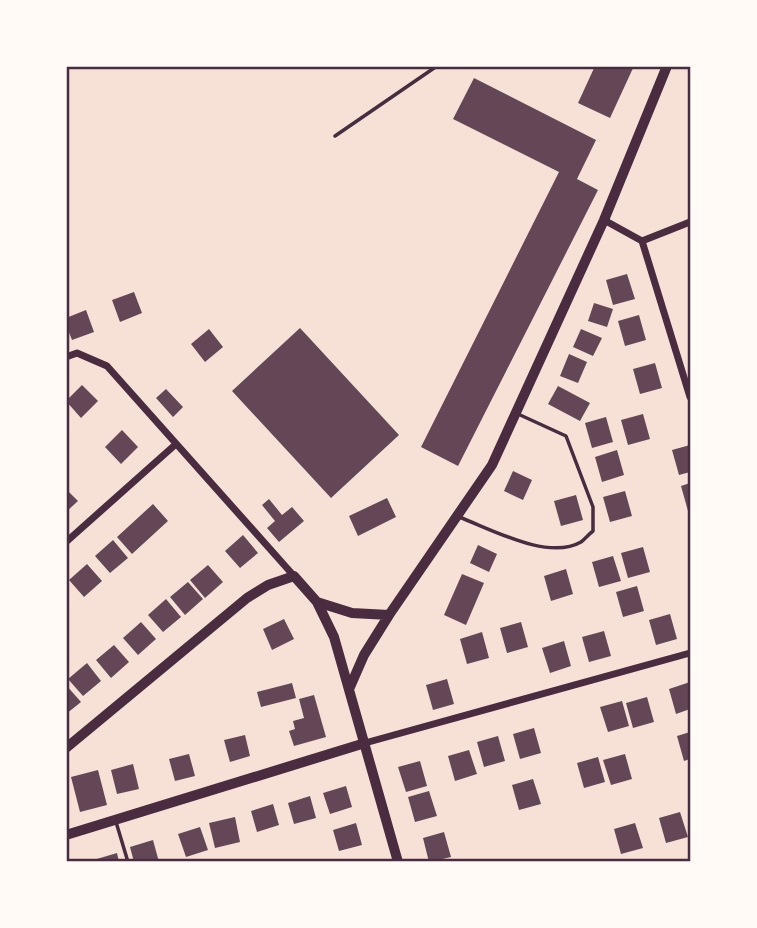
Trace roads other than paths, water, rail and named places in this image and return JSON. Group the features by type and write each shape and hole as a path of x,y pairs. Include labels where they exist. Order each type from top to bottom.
{"main road":[{"path":"350,687 364,655 388,615 492,465 604,220 667,66"},
{"path":"66,748 247,598 268,585 294,576 317,602 334,637 398,862"},
{"path":"317,602 352,613 388,615"},
{"path":"66,835 365,743"}],"street":[{"path":"604,220 642,241 691,397"},
{"path":"642,241 691,222"},
{"path":"66,357 77,353 107,366 294,576"},
{"path":"66,542 176,444"},
{"path":"365,743 691,653"}],"lane":[{"path":"335,136 437,66"},
{"path":"457,517 535,546 566,547 581,542 593,531 593,508 566,436 516,413"},
{"path":"115,820 128,862"}]}
